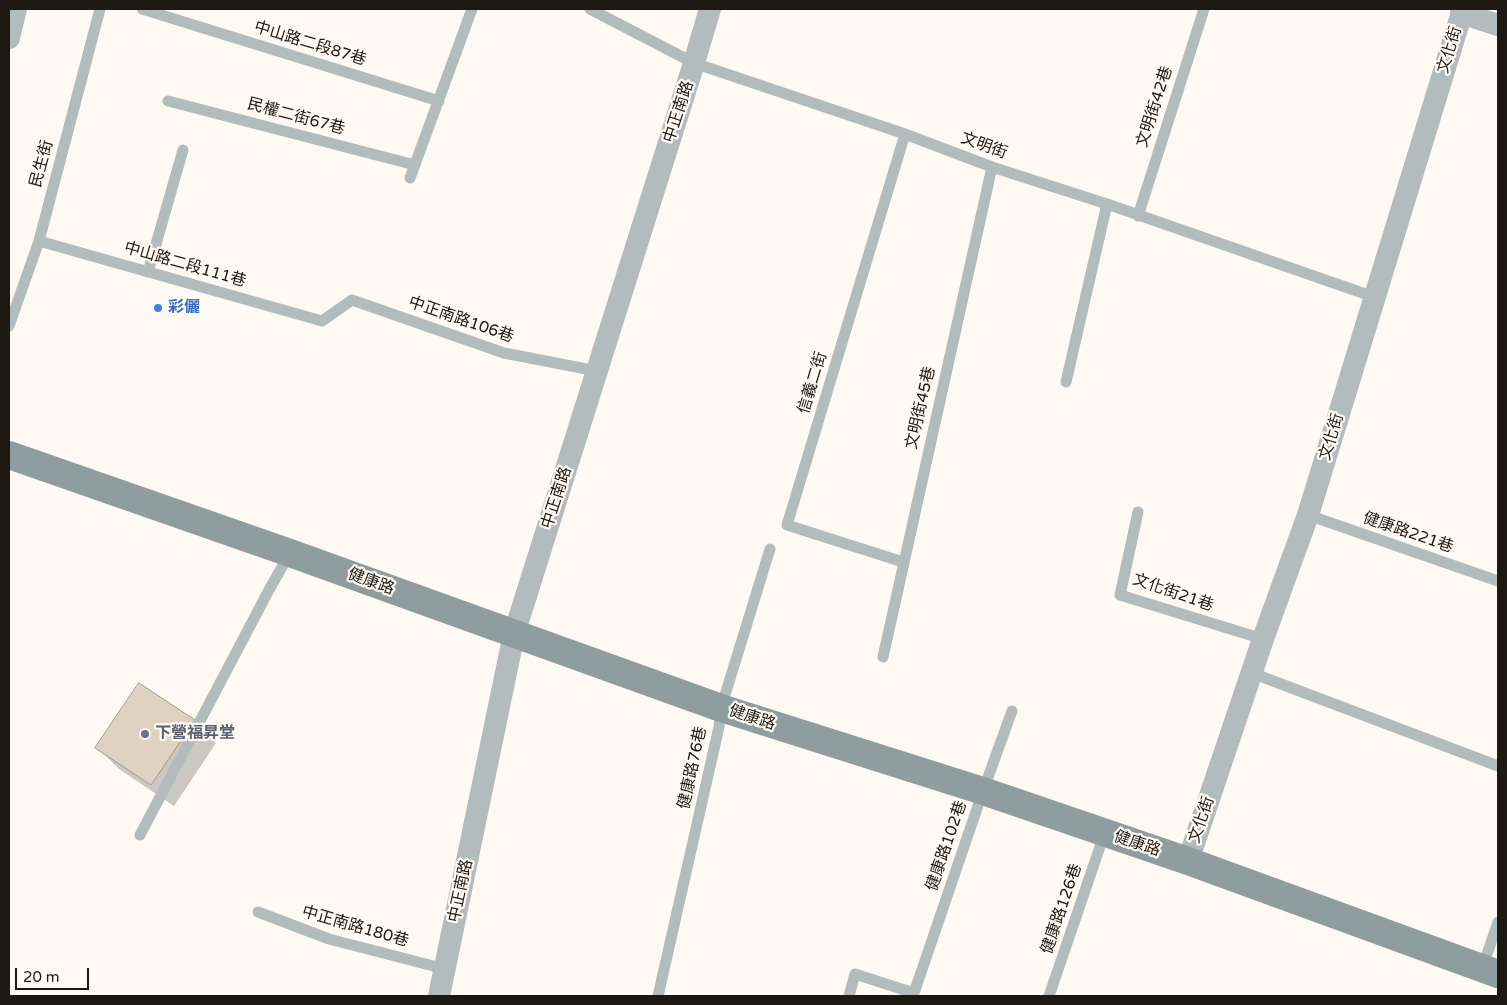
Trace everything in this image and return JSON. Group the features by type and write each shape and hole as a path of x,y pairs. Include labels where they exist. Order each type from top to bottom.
{"street":[{"path":"9,38 16,9"},
{"name":"中正南路","path":"439,996 514,634 710,9"},
{"path":"1458,10 1498,25"},
{"name":"文化街","path":"1188,861 1263,639 1308,515 1458,10"},
{"name":"健康路","path":"9,455 290,552 721,708 983,791 1105,832 1490,972"}],"lane":[{"name":"民生街","path":"9,326 38,241 100,9"},
{"name":"中山路二段87巷","path":"142,9 439,101"},
{"path":"410,178 472,9"},
{"name":"文明街","path":"590,9 694,63 905,134 992,167 1107,204 1374,297"},
{"name":"文明街42巷","path":"1138,216 1204,9"},
{"name":"民權二街67巷","path":"168,101 415,165"},
{"name":"信義二街","path":"903,562 787,525 905,134"},
{"path":"148,272 183,150"},
{"name":"文明街45巷","path":"883,657 992,167"},
{"path":"1066,382 1107,204"},
{"name":"中山路二段111巷","path":"38,241 322,321"},
{"name":"中正南路106巷","path":"322,321 352,300 504,353 597,371"},
{"name":"文化街21巷","path":"1138,512 1120,595 1263,639"},
{"name":"健康路221巷","path":"1308,515 1498,581"},
{"name":"健康路76巷","path":"658,996 719,727 721,708 770,550"},
{"path":"140,835 290,552"},
{"path":"1252,673 1498,766"},
{"name":"健康路102巷","path":"849,996 855,974 914,993 1012,711"},
{"name":"健康路126巷","path":"1050,996 1105,832"},
{"name":"中正南路180巷","path":"258,912 329,940 445,969"},
{"path":"1490,972 1498,922"}],"building":[{"name":"下營福昇堂","path":"139,683 195,720 151,785 95,748"}],"place":[{"name":"彩儷","path":"158,308"},
{"name":"下營福昇堂","path":"145,734"}]}
